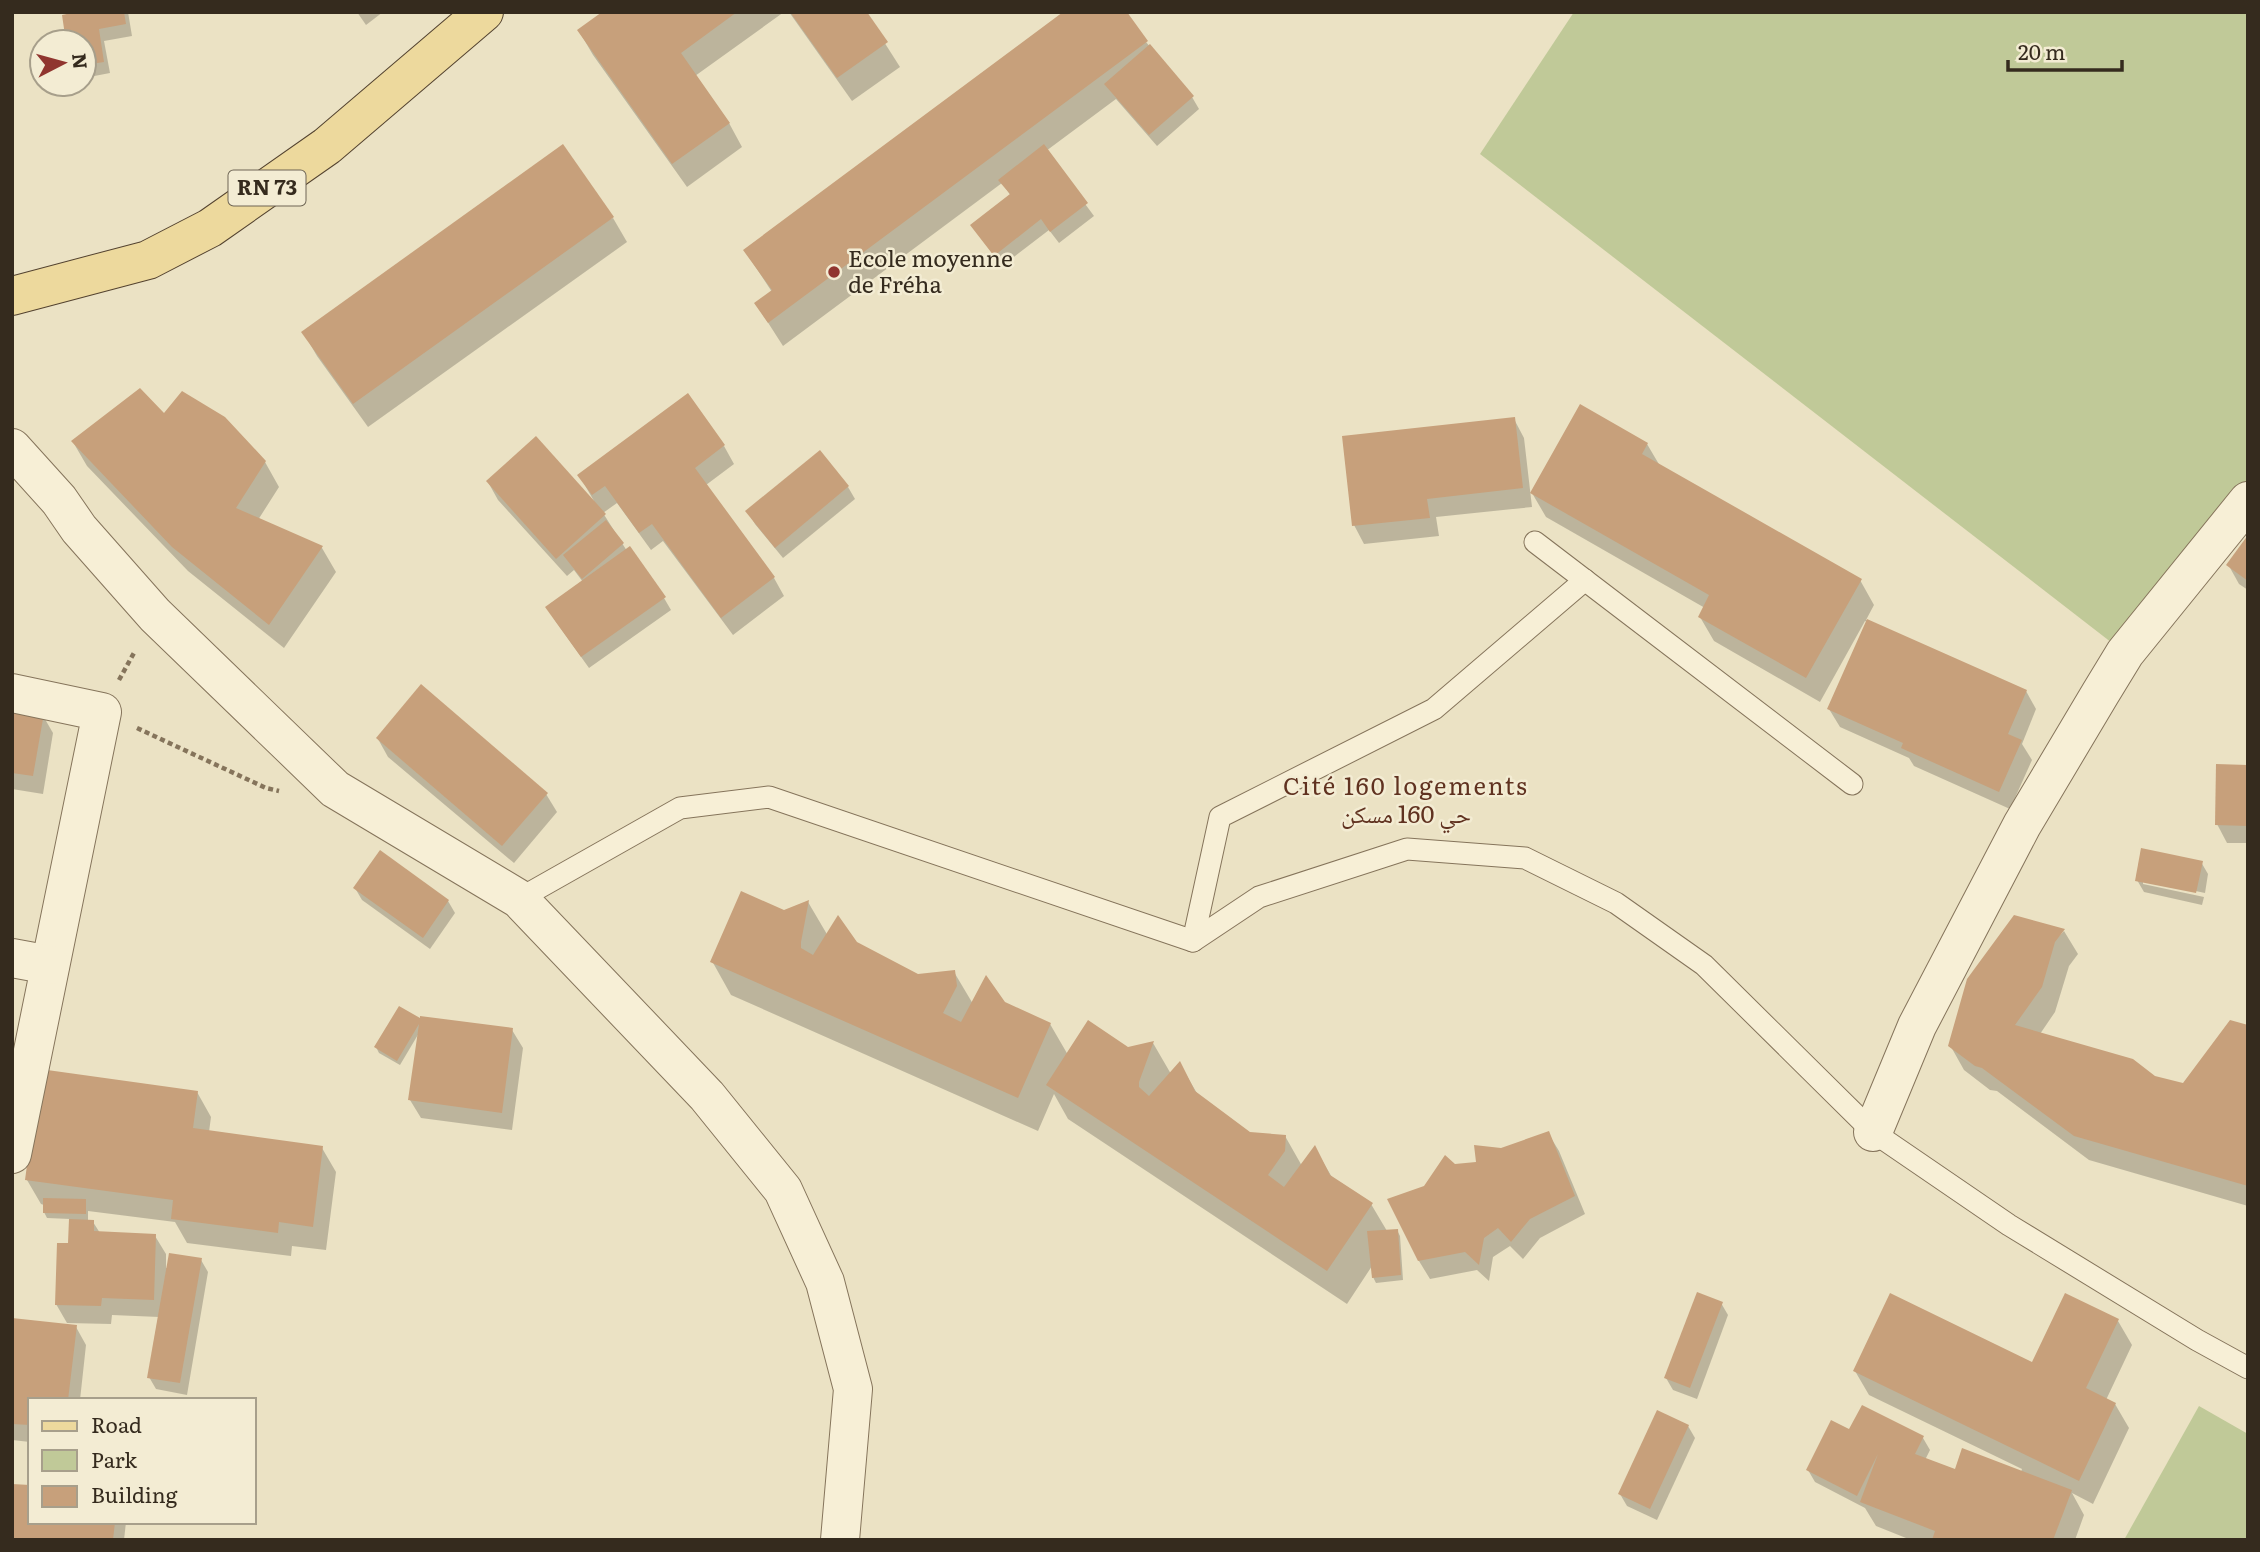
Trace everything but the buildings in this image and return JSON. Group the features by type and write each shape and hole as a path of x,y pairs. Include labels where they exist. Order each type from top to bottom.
{"main road":[{"name":"RN 73","path":"12,296 148,260 209,228 327,146 484,12"}],"street":[{"path":"12,448 155,615 335,789 519,899 707,1096 783,1189 825,1282 853,1389 840,1540"},
{"path":"12,475 53,511 79,529"},
{"path":"1873,1132 1917,1026 2022,825 2064,754 2125,653 2248,501"},
{"path":"12,693 102,712 12,1154"},
{"path":"12,958 50,965"}],"lane":[{"path":"1535,542 1852,783"},
{"path":"1193,941 1220,817 1434,709 1586,580"},
{"path":"519,899 680,808 769,797 1193,941"},
{"path":"1193,941 1259,897 1407,849 1525,858 1616,903 1704,965 1873,1132 2008,1224 2197,1340 2248,1368"}],"path":[{"path":"155,615 102,712 266,788 300,795 335,789"}],"green space":[{"path":"1574,12 2248,12 2248,496 2125,653 1480,154"},
{"path":"2199,1406 2248,1434 2248,1540 2124,1540"}],"place":[{"name":"Ecole moyenne de Fréha","path":"834,272"}],"district":[{"name":"Cité 160 logements حي 160 مسكن","path":"1406,801"}]}
